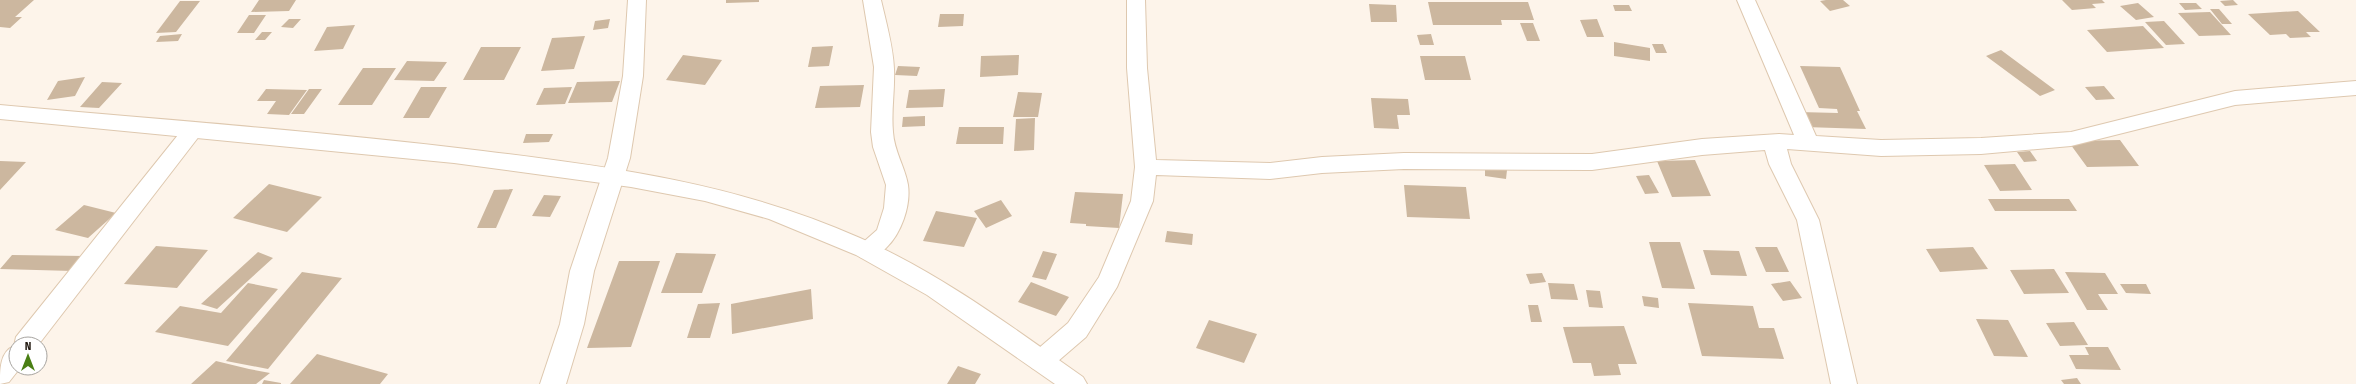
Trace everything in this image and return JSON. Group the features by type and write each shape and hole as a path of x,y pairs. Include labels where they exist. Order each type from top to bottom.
{"street":[{"path":"553,384 572,324 582,271 619,158 632,83 637,0"},
{"path":"868,251 887,234 895,208 897,185 884,147 882,132 884,67 872,0"},
{"path":"1041,360 1077,330 1109,281 1142,201 1146,167 1137,68 1136,0"},
{"path":"1746,0 1808,142"},
{"path":"1146,167 1270,171 1322,165 1404,161 1592,162 1702,147 1779,141 1919,149 2071,139 2235,98 2356,88"},
{"path":"0,112 448,154 613,176 694,190 744,204 810,226 868,251 914,276 1041,360 1074,384"},
{"path":"31,336 193,130"},
{"path":"1779,141 1776,150 1780,164 1808,220 1844,384"},
{"path":"0,375 8,365"}],"building":[{"path":"0,0 34,0 15,17 22,17 10,28 0,27"},
{"path":"259,0 296,0 289,11 251,12"},
{"path":"726,0 759,0 759,2 726,3"},
{"path":"1843,0 1850,6 1830,11 1820,1"},
{"path":"2062,0 2102,0 2105,3 2092,4 2096,8 2072,10"},
{"path":"2233,0 2238,5 2225,6 2220,1"},
{"path":"180,1 200,1 176,32 156,33"},
{"path":"1428,2 1528,2 1534,20 1501,20 1502,25 1433,25"},
{"path":"2138,3 2154,17 2136,20 2120,6"},
{"path":"2179,3 2196,3 2202,9 2185,10"},
{"path":"1369,4 1396,5 1397,22 1371,22"},
{"path":"1613,5 1629,5 1632,11 1615,11"},
{"path":"2210,9 2219,9 2232,24 2222,24"},
{"path":"2298,11 2320,32 2306,32 2311,37 2290,38 2286,34 2270,35 2248,14"},
{"path":"2210,12 2231,35 2199,36 2178,13"},
{"path":"940,14 964,14 963,26 938,27"},
{"path":"249,15 266,15 254,33 237,33"},
{"path":"289,19 301,19 293,28 281,27"},
{"path":"610,19 608,28 593,30 595,21"},
{"path":"1597,19 1604,37 1587,37 1580,20"},
{"path":"2164,21 2185,44 2166,45 2145,22"},
{"path":"1520,23 1533,23 1540,41 1527,41"},
{"path":"355,25 343,49 314,51 327,27"},
{"path":"2143,26 2164,48 2107,52 2087,30"},
{"path":"262,32 272,32 265,40 255,40"},
{"path":"182,34 178,41 156,42 160,36"},
{"path":"1431,34 1434,45 1420,45 1417,35"},
{"path":"585,36 574,69 541,71 552,38"},
{"path":"1614,42 1650,48 1650,61 1614,56"},
{"path":"1652,44 1663,44 1667,53 1656,53"},
{"path":"833,46 829,66 808,67 812,47"},
{"path":"481,47 521,47 504,80 463,80"},
{"path":"2001,50 2055,90 2040,96 1986,56"},
{"path":"683,55 722,60 705,85 666,80"},
{"path":"1019,55 1018,75 980,77 981,56"},
{"path":"1420,56 1465,56 1471,80 1425,80"},
{"path":"407,61 447,62 434,81 394,80"},
{"path":"898,66 920,67 917,76 895,75"},
{"path":"1800,66 1840,67 1860,111 1857,111 1866,129 1805,127 1799,112 1838,113 1837,109 1819,108"},
{"path":"363,68 396,68 372,105 338,105"},
{"path":"85,77 75,96 47,100 58,81"},
{"path":"620,81 612,102 568,103 577,82"},
{"path":"102,82 122,83 99,108 80,107"},
{"path":"864,85 860,107 815,108 820,86"},
{"path":"2104,86 2115,99 2096,100 2085,87"},
{"path":"421,87 447,87 429,118 403,118"},
{"path":"572,87 565,104 536,105 544,88"},
{"path":"266,89 307,90 289,115 267,114 276,101 257,101"},
{"path":"309,89 322,89 304,114 291,114"},
{"path":"945,89 943,107 906,108 909,90"},
{"path":"1018,92 1042,93 1038,117 1013,117"},
{"path":"1371,98 1408,99 1410,115 1397,115 1399,129 1374,128"},
{"path":"925,116 925,126 902,127 903,117"},
{"path":"1035,118 1034,150 1014,151 1016,119"},
{"path":"959,127 1004,127 1003,144 956,144"},
{"path":"526,134 553,134 549,142 523,143"},
{"path":"2120,140 2139,166 2087,167 2068,141"},
{"path":"2030,151 2037,161 2024,162 2017,152"},
{"path":"1695,160 1711,196 1672,197 1657,161"},
{"path":"0,161 26,162 0,190"},
{"path":"2015,164 2032,190 2000,191 1984,165"},
{"path":"1485,166 1507,170 1506,179 1485,176"},
{"path":"1649,175 1659,193 1645,194 1636,176"},
{"path":"269,184 322,197 287,232 233,218"},
{"path":"1404,185 1466,187 1470,219 1407,217"},
{"path":"513,189 496,228 477,228 494,190"},
{"path":"1075,192 1123,194 1119,228 1086,226 1086,224 1070,223"},
{"path":"544,195 561,196 550,217 532,216"},
{"path":"1988,199 2069,199 2077,211 1995,211"},
{"path":"1001,200 1012,216 986,228 974,211"},
{"path":"84,205 116,213 88,238 55,230"},
{"path":"936,211 977,218 964,247 923,241"},
{"path":"1167,231 1193,234 1192,245 1165,242"},
{"path":"1649,242 1680,242 1695,289 1662,288"},
{"path":"156,246 208,250 177,288 124,284"},
{"path":"1755,247 1777,247 1789,272 1766,272"},
{"path":"1973,247 1988,269 1940,272 1926,249"},
{"path":"1703,250 1739,251 1747,276 1711,275"},
{"path":"1043,251 1057,254 1046,280 1032,277"},
{"path":"258,252 273,258 217,309 201,304"},
{"path":"676,253 716,254 702,293 661,293"},
{"path":"12,255 85,256 73,271 0,269"},
{"path":"619,261 660,261 631,347 587,348"},
{"path":"2054,269 2069,293 2024,294 2010,270"},
{"path":"302,272 342,278 268,369 226,361"},
{"path":"2065,272 2105,273 2118,294 2098,294 2108,310 2087,310"},
{"path":"1542,273 1546,282 1530,284 1526,274"},
{"path":"1790,281 1802,298 1783,301 1771,284"},
{"path":"1031,282 1069,297 1056,316 1018,302"},
{"path":"248,283 278,289 228,346 155,332 180,306 221,313"},
{"path":"1548,283 1574,284 1578,300 1551,299"},
{"path":"2120,284 2146,284 2151,294 2126,293"},
{"path":"811,289 813,319 732,334 731,304"},
{"path":"1586,290 1600,291 1603,308 1589,307"},
{"path":"1642,296 1658,298 1659,308 1644,306"},
{"path":"720,303 710,338 687,338 698,304"},
{"path":"1688,303 1753,306 1759,328 1774,328 1784,359 1702,356"},
{"path":"1528,305 1538,305 1542,322 1531,322"},
{"path":"1976,319 2008,320 2028,357 1994,356"},
{"path":"1209,320 1257,334 1244,363 1196,348"},
{"path":"2074,322 2088,345 2060,346 2046,323"},
{"path":"1624,326 1637,364 1618,364 1621,375 1594,376 1591,363 1573,363 1563,327"},
{"path":"2085,347 2108,347 2121,370 2076,369 2069,355 2089,355"},
{"path":"317,354 388,374 380,384 290,384"},
{"path":"216,361 270,373 256,384 191,384"},
{"path":"958,366 981,374 975,384 947,384"},
{"path":"2077,378 2081,384 2064,384 2061,380"},
{"path":"264,380 281,383 281,384 262,384"}]}
